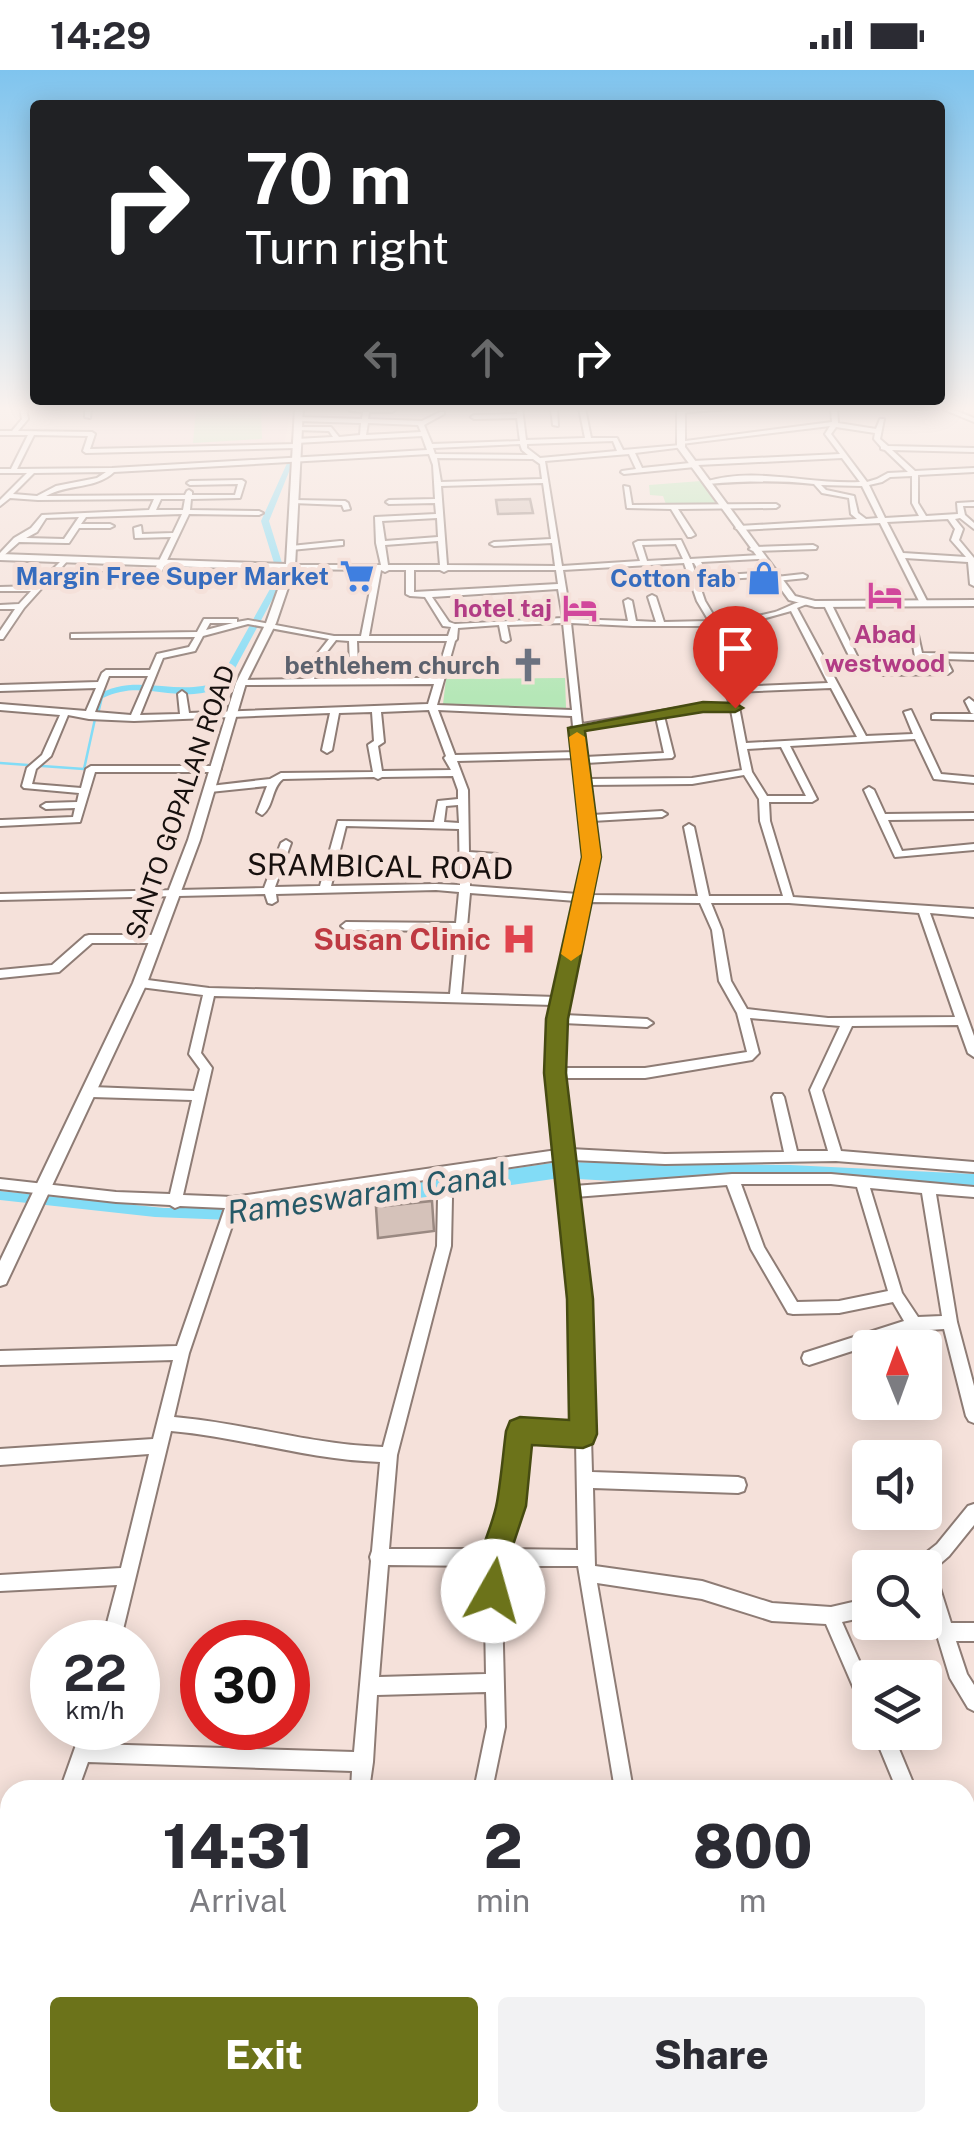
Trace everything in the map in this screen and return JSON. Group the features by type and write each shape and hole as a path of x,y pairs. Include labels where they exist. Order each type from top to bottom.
{"main road":[{"name":"SANTO GOPALAN ROAD","path":"0,1278 92,1092 176,889 210,790 259,622 290,567 295,504"},
{"path":"723,504 755,553 792,598 827,603 974,602"},
{"path":"1,559 290,567"}],"street":[{"path":"64,516 69,504"},
{"path":"151,512 155,504"},
{"path":"50,577 158,573 188,504"},
{"path":"345,504 346,509"},
{"path":"438,504 444,570"},
{"path":"549,504 567,621 591,857 557,1019 555,1073 580,1299 586,1565 622,1780"},
{"path":"629,504 674,508 776,506"},
{"path":"853,504 855,514 865,522"},
{"path":"875,504 924,601"},
{"path":"916,504 924,518"},
{"path":"959,504 962,516 974,527"},
{"path":"674,508 691,535"},
{"path":"17,540 66,541 82,521 151,512 259,513"},
{"path":"1,559 44,516 110,526"},
{"path":"365,638 381,570 378,519 438,516"},
{"path":"949,516 959,529 954,540 973,560 974,584"},
{"path":"739,528 962,516"},
{"path":"138,528 138,536 175,536"},
{"path":"380,544 443,539"},
{"path":"494,544 554,540"},
{"path":"291,548 340,542"},
{"path":"644,563 638,543 678,542 707,578 804,576"},
{"path":"960,546 974,545"},
{"path":"290,567 558,568 692,560 813,547"},
{"path":"899,555 973,560"},
{"path":"0,637 21,606 66,559"},
{"path":"692,560 704,610 717,622 731,654 730,666 722,674 735,708 747,772 764,799 765,821 790,900"},
{"path":"410,570 410,594 562,586"},
{"path":"0,589 39,588"},
{"path":"427,595 446,624 455,626 567,621 717,622 794,609 804,602"},
{"path":"652,597 662,624"},
{"path":"628,601 633,624"},
{"path":"827,603 856,662"},
{"path":"0,607 21,606"},
{"path":"794,609 863,740"},
{"path":"74,636 200,634 259,622 334,638 453,639"},
{"path":"503,623 506,640"},
{"path":"455,626 432,708 464,802 465,888 455,998"},
{"path":"134,718 160,656 192,649 200,634"},
{"path":"914,634 918,655 974,657"},
{"path":"308,682 318,658 334,638"},
{"path":"347,682 349,669 354,667 354,638"},
{"path":"886,673 948,671 940,656"},
{"path":"89,716 106,672 153,672"},
{"path":"241,683 440,681"},
{"path":"0,688 98,685"},
{"path":"730,690 834,686"},
{"path":"182,694 184,717"},
{"path":"0,707 134,718 432,708 575,713"},
{"path":"576,728 703,707 735,708"},
{"path":"376,710 379,742 373,745 372,752 378,776"},
{"path":"934,717 972,710"},
{"path":"327,750 335,712"},
{"path":"908,712 937,777 974,780"},
{"path":"65,713 26,786 30,790 85,791"},
{"path":"450,758 669,756 660,716"},
{"path":"744,746 919,736"},
{"path":"764,799 812,799 785,746"},
{"path":"2,823 78,820 91,769 216,769"},
{"path":"584,782 692,781 747,772"},
{"path":"210,790 273,782 281,776 456,773"},
{"path":"262,812 273,782"},
{"path":"869,790 899,855 974,847"},
{"path":"439,826 441,803 464,802"},
{"path":"46,806 81,805"},
{"path":"587,818 662,814"},
{"path":"881,816 974,816"},
{"path":"326,888 342,823 464,826"},
{"path":"555,1073 646,1073 748,1057 753,1053 743,1014 725,981 717,930 704,899 689,827"},
{"path":"270,895 286,843"},
{"path":"465,855 497,858"},
{"name":"SRAMBICAL ROAD","path":"0,896 176,889 270,895 326,888 465,888 582,898 790,900 974,913"},
{"path":"924,912 974,1053"},
{"path":"346,926 460,927"},
{"path":"0,974 55,969 90,939 157,938"},
{"path":"140,983 208,992 561,1001"},
{"path":"176,1202 206,1068 195,1054 208,992"},
{"path":"743,1014 848,1022 961,1021"},
{"path":"557,1019 647,1023"},
{"path":"836,1156 816,1090 848,1022"},
{"path":"92,1092 200,1096"},
{"path":"778,1098 792,1155"},
{"path":"0,1184 38,1197 233,1203 564,1156 836,1156 974,1168"},
{"path":"567,1191 732,1179 862,1182 974,1192"},
{"path":"732,1179 758,1249 793,1308 839,1307 896,1295"},
{"path":"862,1182 896,1295 914,1324"},
{"path":"928,1188 950,1322 974,1416"},
{"path":"361,1780 389,1455 444,1246 444,1198"},
{"path":"116,1620 182,1353 233,1203"},
{"path":"809,1358 914,1324 950,1322"},
{"path":"0,1358 182,1353"},
{"path":"164,1423 216,1426 317,1450 389,1455"},
{"path":"484,1780 496,1727 492,1560 512,1506 520,1431 583,1434"},
{"path":"0,1457 159,1446"},
{"path":"584,1480 738,1485"},
{"path":"942,1551 974,1512"},
{"path":"378,1557 586,1565 702,1590 772,1612 831,1616 852,1611"},
{"path":"0,1583 126,1576"},
{"path":"831,1616 852,1664"},
{"path":"942,1626 960,1678 974,1702"},
{"path":"944,1632 974,1632"},
{"path":"370,1686 494,1683"},
{"path":"73,1780 86,1750"},
{"path":"889,1750 902,1780"},
{"path":"85,1753 364,1762"}],"green space":[{"path":"666,504 712,504 667,507"},
{"path":"565,678 566,708 443,704 446,679"}],"water":[{"name":"Rameswaram Canal","path":"559,1162 790,1165 974,1174 974,1187 790,1175 631,1182 560,1178 258,1221 155,1217 0,1200 0,1191 164,1208 233,1208"}],"building":[{"path":"497,504 531,504 533,513 498,514"},
{"path":"432,1201 434,1231 378,1238 376,1207"}],"waterway":[{"path":"272,504 265,521 278,563"},
{"path":"96,713 99,697 113,690 144,687 193,692 223,683 274,589 278,569"},
{"path":"0,763 84,769 95,719"}],"slow traffic":[{"path":"571,954 591,857 577,737"}],"place":[{"name":"Margin Free Super Market","path":"357,576"},
{"name":"Cotton fab","path":"764,578"},
{"name":"Abad westwood","path":"885,595"},
{"name":"hotel taj","path":"580,608"},
{"name":"bethlehem church","path":"528,665"},
{"name":"Susan Clinic","path":"519,939"}],"route":[{"path":"493,1591 492,1560 512,1506 513,1468 520,1431 583,1434 580,1299 555,1073 557,1019 591,857 576,728 614,725 703,707 735,708"}]}
